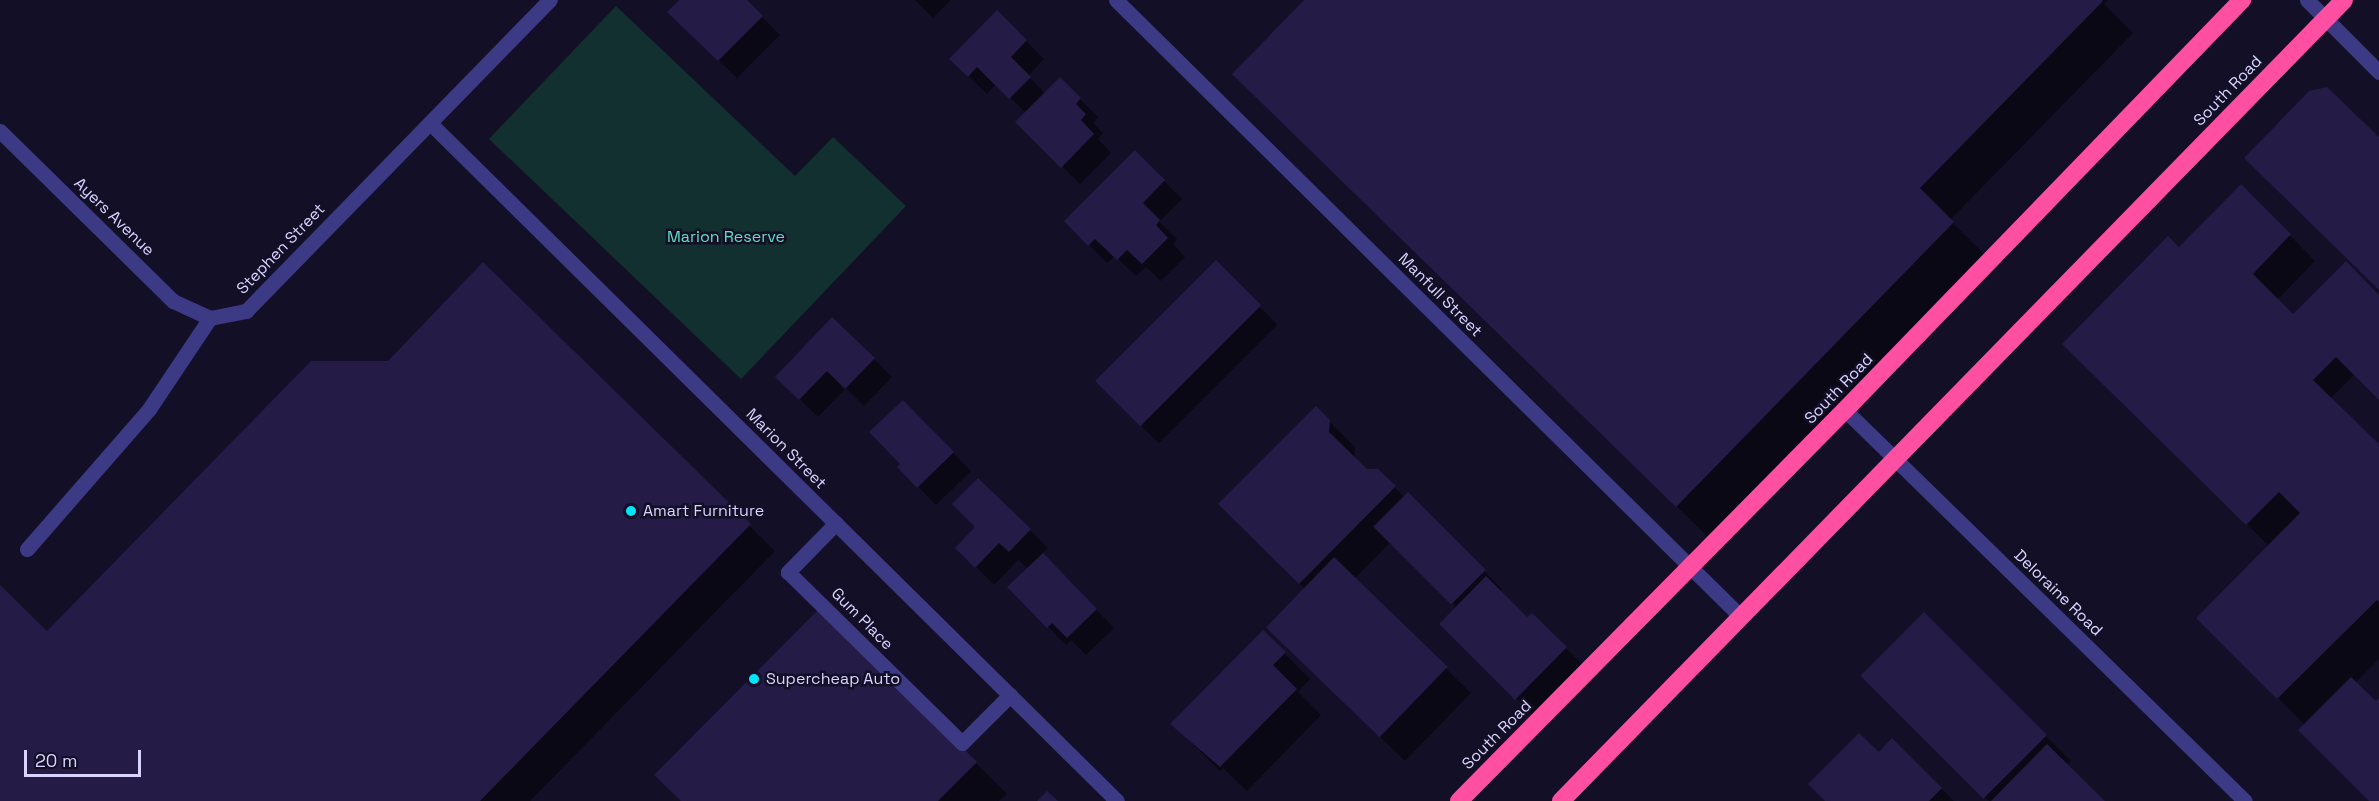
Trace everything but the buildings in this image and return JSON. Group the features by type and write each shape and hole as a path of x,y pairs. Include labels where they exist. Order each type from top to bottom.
{"highway":[{"name":"South Road","path":"1459,801 1845,410 2242,0"},
{"name":"South Road","path":"1561,801 1739,615 2344,0"}],"street":[{"name":"Stephen Street","path":"210,318 246,311 550,0"},
{"name":"Manfull Street","path":"1116,0 1739,615"},
{"path":"2307,0 2379,72"},
{"name":"Marion Street","path":"430,123 1117,801"},
{"name":"Ayers Avenue","path":"0,131 173,302 210,318"},
{"path":"27,549 149,409 210,318"},
{"name":"Deloraine Road","path":"1845,410 2245,801"},
{"name":"Gum Place","path":"836,523 788,572 962,743 1010,695"}],"green space":[{"name":"Marion Reserve","path":"616,6 795,176 833,137 906,206 741,379 489,139"}],"place":[{"name":"Amart Furniture","path":"631,511"},
{"name":"Supercheap Auto","path":"754,679"}]}
